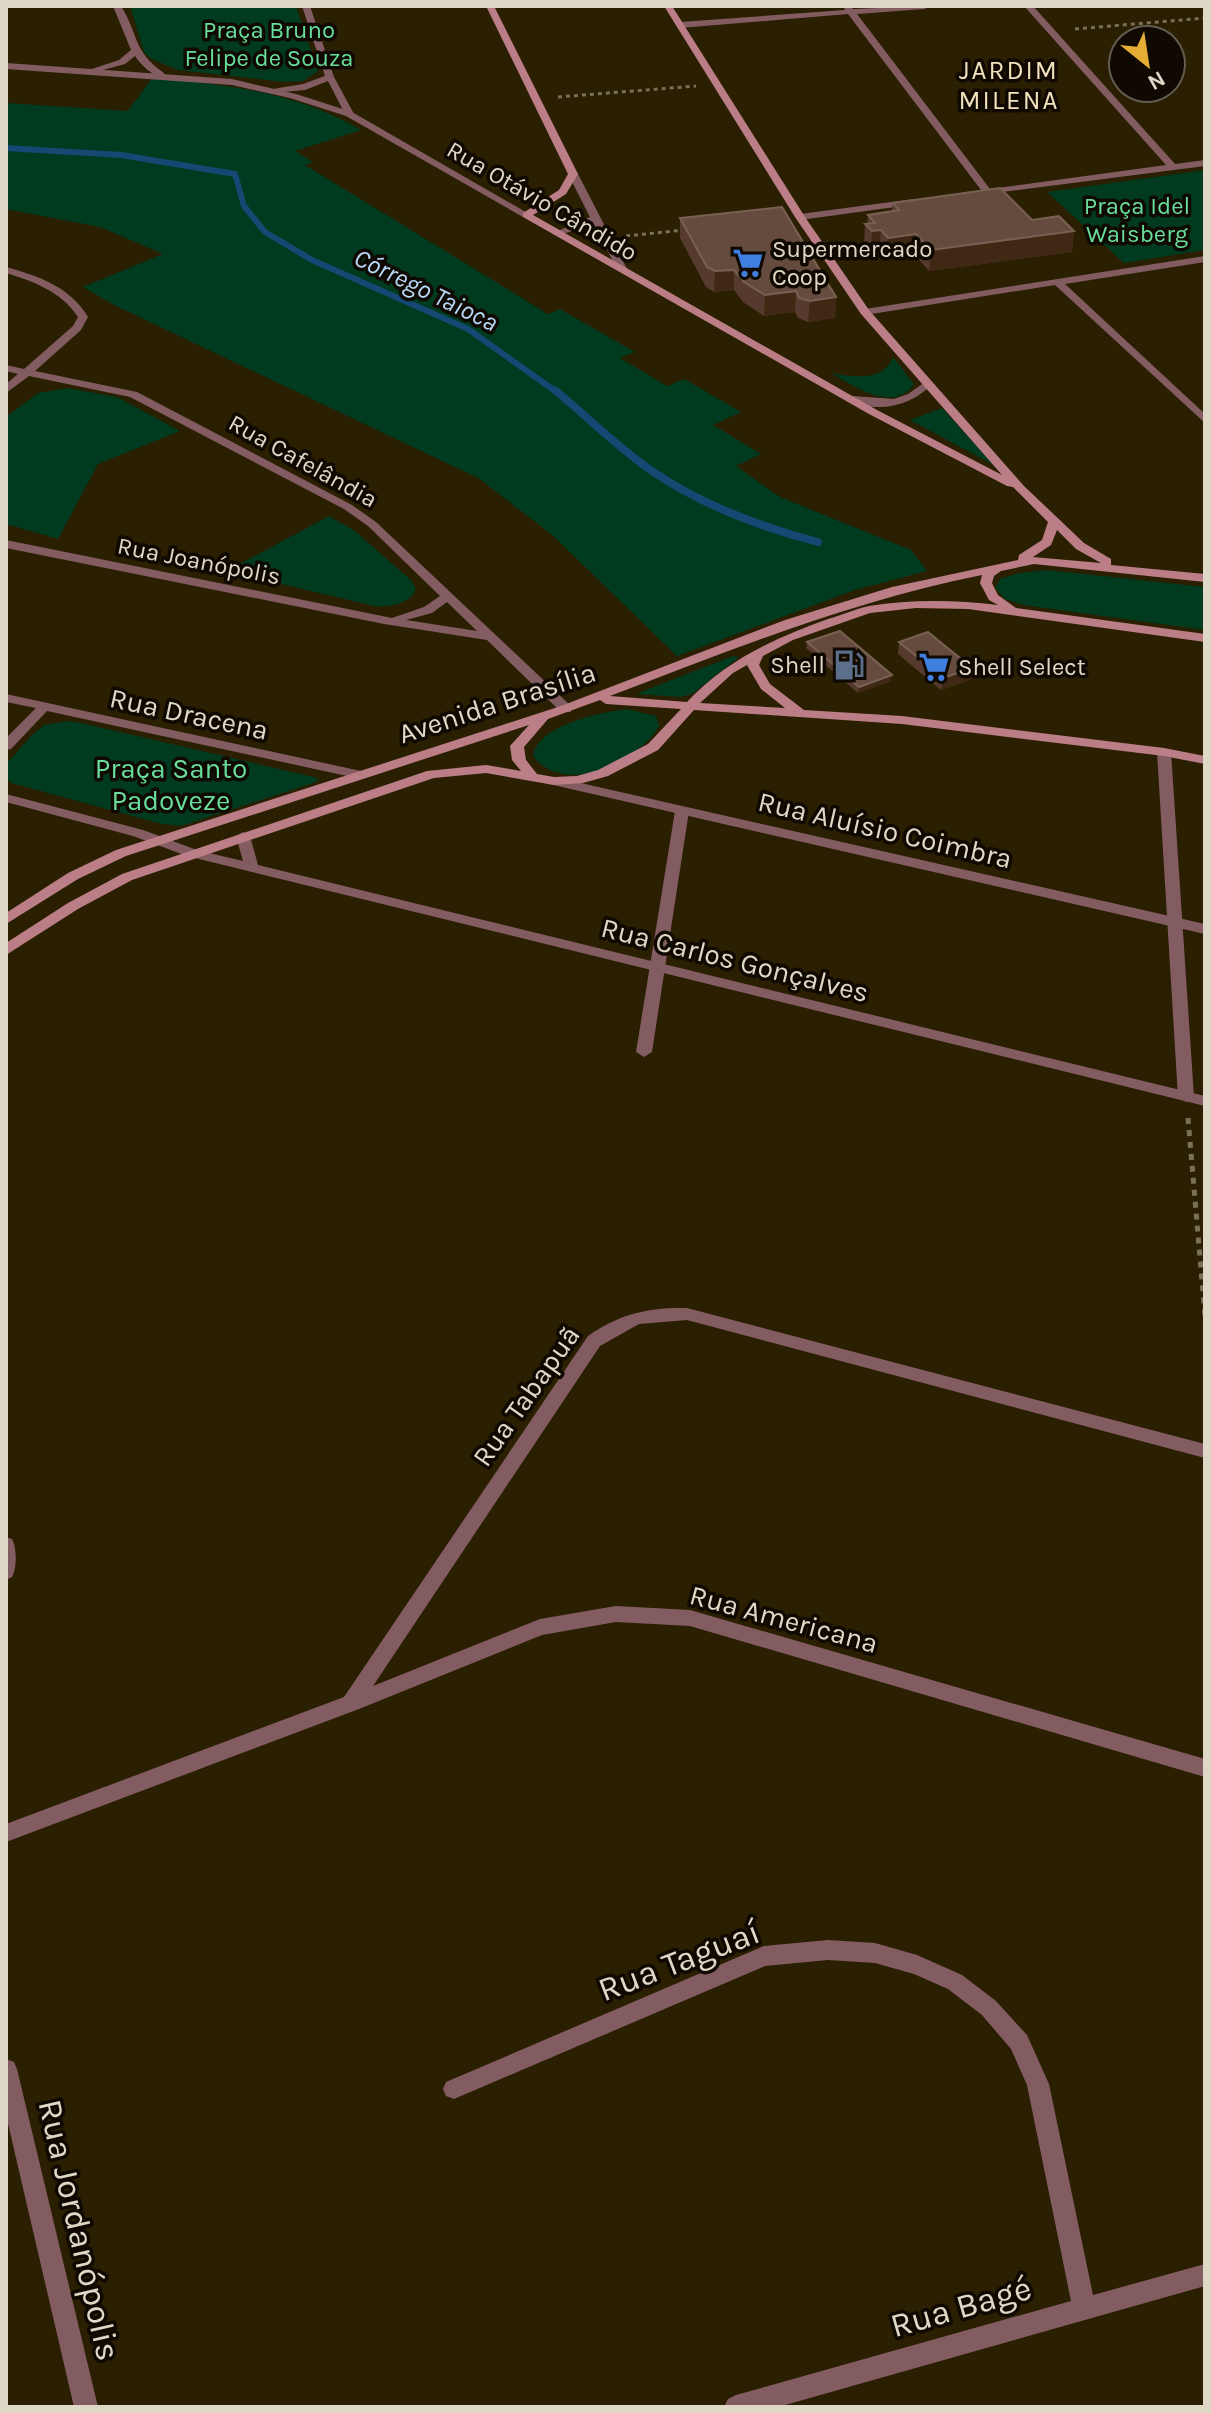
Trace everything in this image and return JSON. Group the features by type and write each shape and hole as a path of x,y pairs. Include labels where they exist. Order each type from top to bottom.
{"main road":[{"path":"490,6 573,174 563,192 526,215"},
{"path":"668,6 800,217 865,312 1020,488 1080,546 1119,568"},
{"name":"Rua Otávio Cândido","path":"526,215 853,399 1020,488"},
{"path":"1015,562 1047,542 1054,521"},
{"path":"1015,562 1048,559 1205,578"},
{"name":"Avenida Brasília","path":"6,919 101,861 160,840 593,700 789,623 851,603 1015,562"},
{"path":"999,567 988,575 986,583 997,600 1013,609"},
{"name":"Avenida Brasília","path":"6,950 104,889 141,871 442,772 486,769 554,781 592,777 618,767 653,747 714,681 759,652 823,624 889,606 933,603 1013,609 1205,638"},
{"path":"759,652 753,665 760,682 800,712"},
{"path":"593,700 902,720 1164,752 1205,760"},
{"path":"531,775 519,760 517,746 546,716"}],"street":[{"path":"117,6 134,52 161,75"},
{"path":"306,6 330,77 349,114"},
{"path":"680,25 848,9 925,6"},
{"path":"1028,6 1172,167"},
{"path":"848,9 987,192"},
{"path":"95,71 122,62 134,52"},
{"name":"Rua Otávio Cândido","path":"6,63 34,68 161,75 271,90 349,114 526,215"},
{"path":"271,90 305,87 330,77"},
{"path":"972,194 1205,163"},
{"path":"573,174 622,269"},
{"path":"800,217 927,200"},
{"path":"558,233 596,218"},
{"path":"865,312 1205,259"},
{"path":"6,270 57,291 79,308 83,317 77,328 6,390"},
{"path":"1057,282 1205,420"},
{"name":"Rua Cafelândia","path":"6,368 133,394 348,507 372,524 566,709"},
{"path":"853,399 870,404 906,401 928,383"},
{"name":"Rua Joanópolis","path":"6,544 384,620 492,637"},
{"name":"Rua Joanópolis","path":"384,620 415,615 448,596"},
{"name":"Rua Dracena","path":"6,698 361,775"},
{"path":"6,746 44,707"},
{"path":"1164,752 1186,1097"},
{"name":"Rua Aluísio Coimbra","path":"554,781 1205,929"},
{"name":"Rua Carlos Gonçalves","path":"6,798 160,840 192,853 1205,1101"},
{"path":"644,1052 682,811"},
{"path":"243,836 252,868"},
{"name":"Rua Tabapuã","path":"351,1703 594,1341 619,1322 658,1313 687,1314 1205,1451"},
{"path":"6,1544 6,1572"},
{"name":"Rua Americana","path":"351,1703 540,1627 616,1614 690,1618 1205,1768"},
{"path":"6,1833 351,1703"},
{"name":"Rua Taguaí","path":"454,2089 764,1956 828,1950 875,1953 917,1965 955,1982 989,2008 1019,2042 1038,2084 1084,2308"},
{"name":"Rua Jordanópolis","path":"6,2069 86,2407"},
{"name":"Rua Bagé","path":"736,2407 1205,2275"}],"path":[{"path":"1050,31 1205,18"},
{"path":"536,99 717,84"},
{"path":"606,238 696,228"},
{"path":"1186,1097 1205,1316"}],"green space":[{"name":"Praça Bruno Felipe de Souza","path":"130,6 296,6 318,71 303,81 284,82 178,70 151,59 144,52"},
{"path":"152,78 233,87 286,98 337,117 361,130 295,151 313,162 305,165 548,314 560,309 635,352 620,358 667,386 684,379 741,412 713,425 761,454 736,466 780,497 911,550 927,571 855,590 677,656 551,534 478,478 114,305 83,287 163,254 100,227 6,209 6,103 128,111"},
{"name":"Praça Idel Waisberg","path":"1205,170 1205,250 1124,263 1047,192"},
{"path":"893,357 914,384 906,393 896,397 873,395 831,373 857,376 875,374 889,365"},
{"path":"67,388 117,397 180,431 98,464 58,539 6,524 6,417 38,393"},
{"path":"942,408 992,463 992,464 910,420"},
{"path":"329,516 355,531 411,580 416,589 409,599 392,605 374,606 227,571"},
{"path":"1047,570 1205,587 1205,630 1023,605 1005,599 995,588 1000,579"},
{"path":"733,656 739,657 692,694 680,697 636,694"},
{"path":"627,709 656,716 659,726 649,740 618,763 581,774 563,774 546,768 533,756 537,745 558,728 587,717"},
{"name":"Praça Santo Padoveze","path":"68,721 318,778 316,782 181,826 162,824 11,783 6,778 6,764 32,735 44,725"}],"building":[{"path":"1000,188 1032,220 1059,216 1074,231 931,250 916,234 888,238 881,230 872,231 865,224 875,223 868,215 899,210 893,203"},
{"name":"Supermercado Coop","path":"782,207 836,297 810,301 799,298 796,291 765,295 744,282 734,270 715,271 707,267 680,218"},
{"name":"Shell","path":"840,631 892,675 859,687 807,642"},
{"path":"928,632 972,668 943,678 899,642"}],"waterway":[{"name":"Córrego Taioca","path":"6,148 121,155 235,174 244,206 265,232 312,260 468,329 558,393"},
{"name":"Córrego Taioca","path":"556,391 629,454 693,496 775,530 818,542"}],"place":[{"name":"Supermercado Coop","path":"748,263"},
{"name":"Shell","path":"849,665"},
{"name":"Shell Select","path":"934,667"}],"district":[{"name":"JARDIM MILENA","path":"1009,85"}]}
